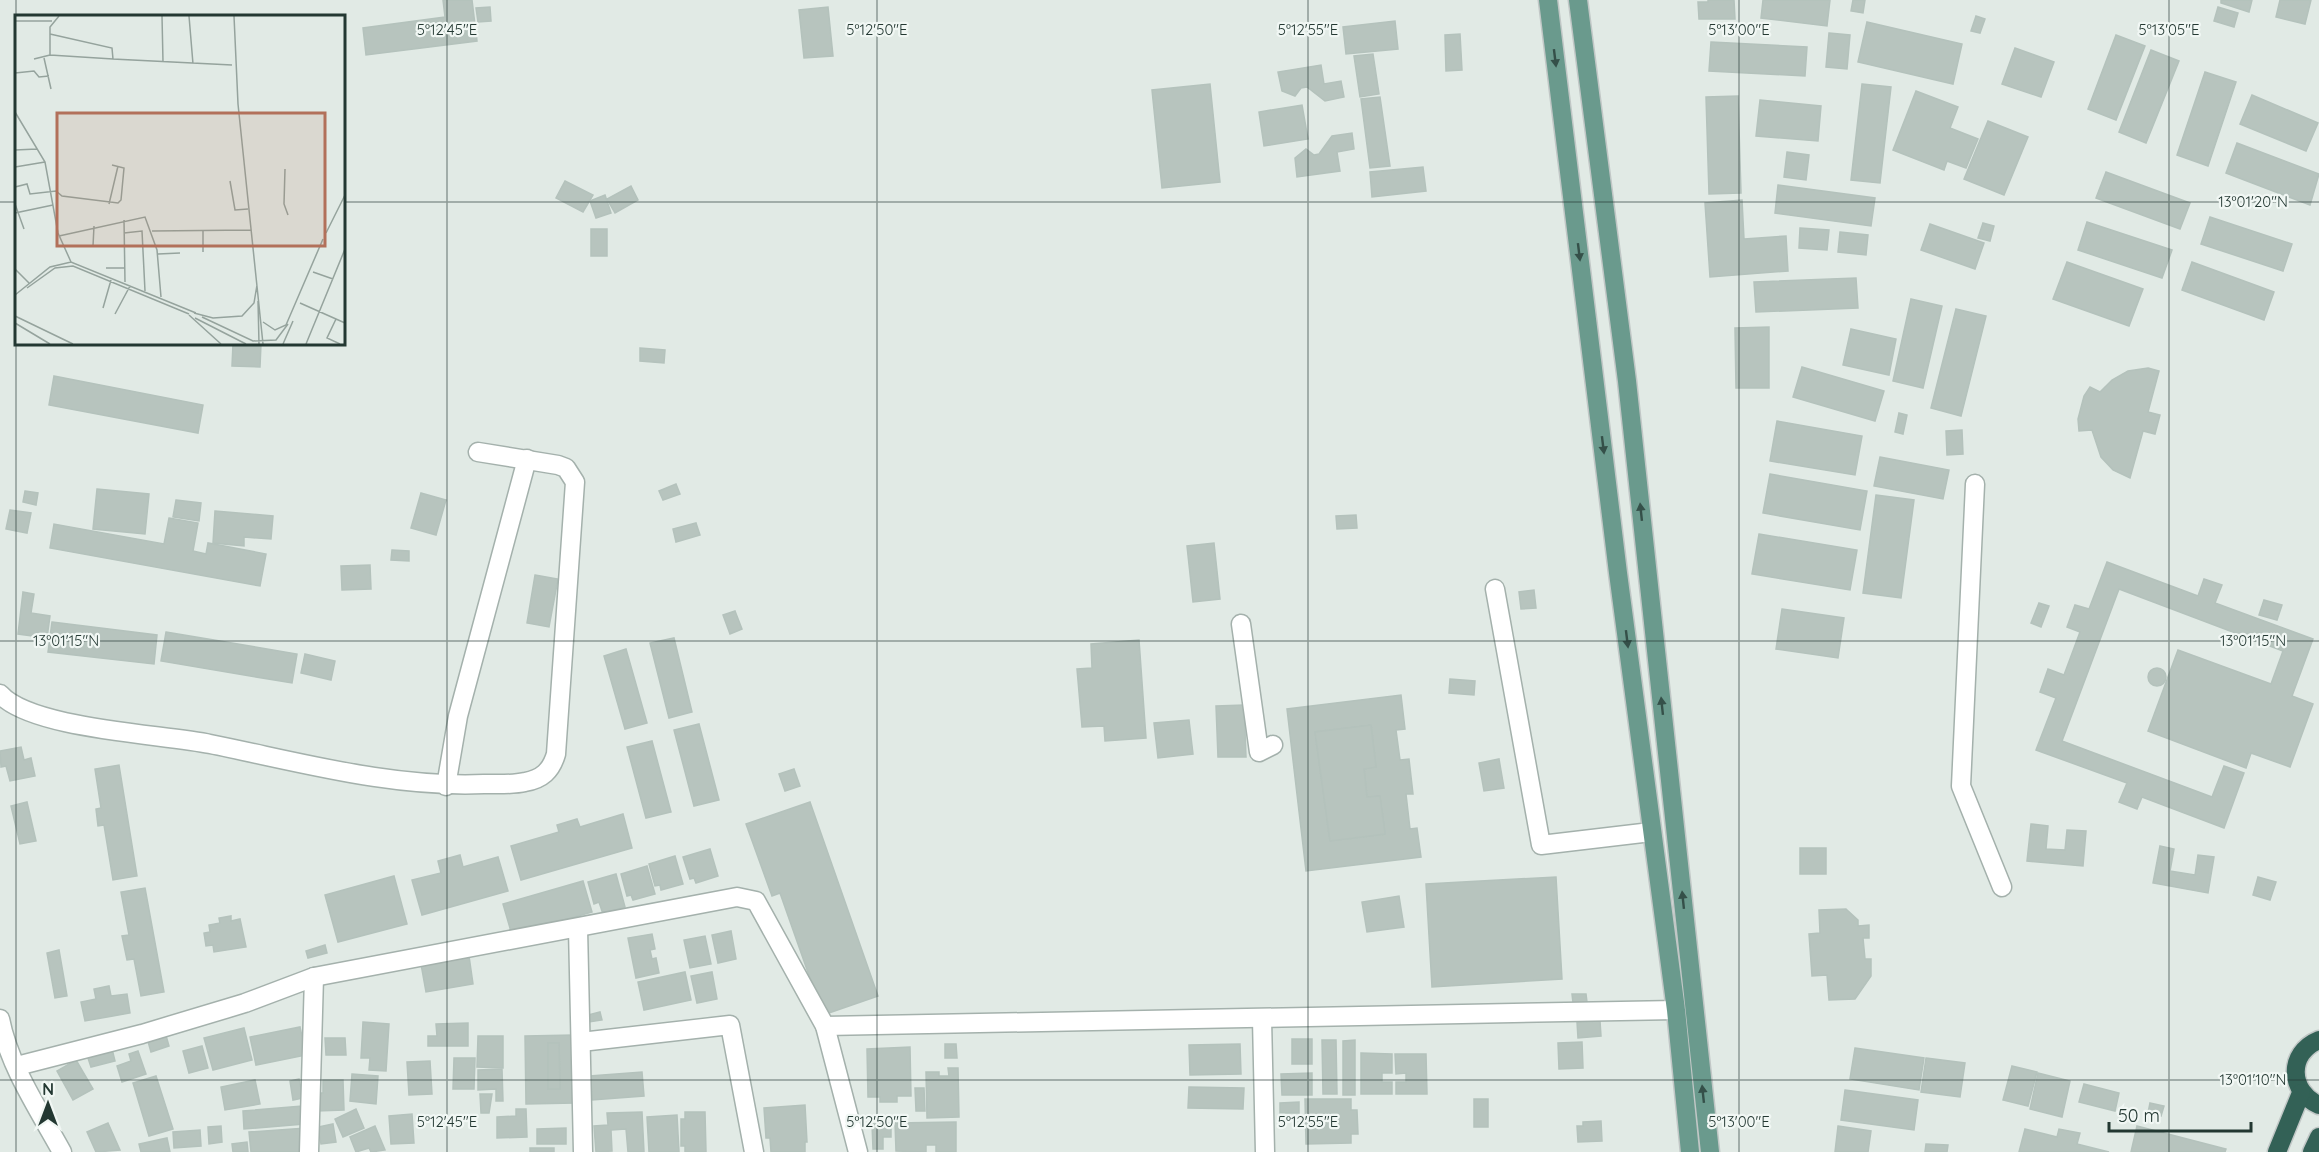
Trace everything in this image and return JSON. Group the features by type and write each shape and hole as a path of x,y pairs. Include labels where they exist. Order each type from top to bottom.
{"highway":[{"path":"2319,1040 2303,1051 2294,1071 2301,1093 2319,1105"},
{"path":"2277,1152 2301,1093"},
{"path":"2312,1152 2319,1137"}],"main road":[{"path":"1548,0 1651,832 1676,1010 1690,1152"},
{"path":"1578,0 1627,381 1710,1152"}],"street":[{"path":"0,694 7,702 41,717 209,744 307,766 446,786 522,783 537,779 547,773 556,754 575,482 566,468 527,459 478,452"},
{"path":"446,786 458,716 527,459"},
{"path":"1975,484 1961,786 2002,887"},
{"path":"1495,589 1541,845 1651,832"},
{"path":"1241,624 1260,752 1273,744"},
{"path":"17,1066 142,1034 245,1002 314,977 737,897 756,901 825,1026 858,1152"},
{"path":"578,928 583,1152"},
{"path":"309,1152 314,977"},
{"path":"825,1026 1676,1010"},
{"path":"0,1019 4,1037 17,1066 62,1152"},
{"path":"1262,1019 1265,1152"},
{"path":"581,1042 730,1025 754,1152"}],"building":[{"path":"443,0 472,0 477,41 366,55 363,28 445,17"},
{"path":"1708,0 1734,0 1735,19 1699,19 1698,2 1708,2"},
{"path":"1763,0 1830,0 1827,26 1761,18"},
{"path":"1853,0 1865,0 1863,13 1851,11"},
{"path":"2221,0 2252,0 2249,12 2221,3"},
{"path":"2280,0 2311,0 2305,24 2276,17"},
{"path":"490,7 491,21 478,22 476,8"},
{"path":"828,7 833,56 804,58 799,10"},
{"path":"2218,7 2238,13 2234,27 2214,21"},
{"path":"1976,16 1985,19 1980,33 1971,31"},
{"path":"1395,21 1398,49 1346,54 1343,27"},
{"path":"1867,22 1962,44 1953,84 1858,62"},
{"path":"1829,33 1850,35 1847,69 1826,67"},
{"path":"1460,34 1462,70 1446,71 1445,35"},
{"path":"2116,35 2145,46 2116,120 2088,109"},
{"path":"1711,42 1807,47 1805,76 1709,71"},
{"path":"2015,48 2054,62 2041,97 2002,84"},
{"path":"2151,50 2179,61 2146,143 2119,132"},
{"path":"1373,54 1379,94 1360,97 1354,56"},
{"path":"1321,65 1324,84 1341,81 1344,97 1325,101 1307,87 1301,88 1295,96 1282,91 1278,72"},
{"path":"2205,72 2236,82 2208,166 2177,155"},
{"path":"1210,84 1220,182 1162,188 1152,90"},
{"path":"1862,84 1891,87 1880,183 1851,180"},
{"path":"1916,91 1958,107 1950,128 1978,139 1966,168 1947,161 1944,170 1893,150"},
{"path":"2252,95 2318,123 2306,151 2240,124"},
{"path":"1738,96 1741,193 1709,194 1706,97"},
{"path":"1380,97 1390,166 1370,168 1361,99"},
{"path":"1760,100 1821,106 1818,141 1756,136"},
{"path":"1302,105 1308,139 1264,146 1259,112"},
{"path":"1988,121 2028,137 2004,195 1964,179"},
{"path":"1352,133 1354,149 1337,152 1340,171 1297,177 1295,158 1306,149 1314,155 1319,154 1332,136"},
{"path":"2237,143 2319,174 2310,205 2226,173"},
{"path":"1787,152 1809,155 1806,180 1784,177"},
{"path":"1423,167 1426,191 1372,197 1370,172"},
{"path":"2106,172 2190,203 2180,229 2096,198"},
{"path":"565,181 593,195 583,212 556,198"},
{"path":"1778,185 1875,198 1871,226 1775,213"},
{"path":"631,186 638,200 615,213 607,199"},
{"path":"605,195 611,213 596,218 590,201"},
{"path":"1742,200 1744,239 1786,236 1788,271 1710,277 1705,203"},
{"path":"2210,217 2292,244 2283,271 2201,244"},
{"path":"2087,222 2172,250 2162,278 2078,250"},
{"path":"1983,223 1994,226 1990,241 1978,238"},
{"path":"1930,224 1984,243 1975,269 1921,250"},
{"path":"1800,228 1829,230 1827,250 1799,248"},
{"path":"591,229 607,229 607,256 591,256"},
{"path":"1840,232 1868,235 1866,255 1838,252"},
{"path":"2067,262 2143,289 2129,326 2053,299"},
{"path":"2192,262 2274,292 2264,320 2182,290"},
{"path":"1856,278 1858,308 1756,312 1754,282"},
{"path":"1911,299 1942,306 1923,388 1893,381"},
{"path":"1956,309 1986,316 1961,416 1931,408"},
{"path":"1769,327 1769,388 1736,388 1735,328"},
{"path":"1851,329 1896,339 1889,375 1843,365"},
{"path":"233,345 261,345 260,367 232,366"},
{"path":"640,348 665,350 664,363 640,361"},
{"path":"1802,367 1884,391 1875,421 1793,397"},
{"path":"2148,368 2159,371 2148,412 2160,415 2155,434 2143,431 2130,478 2113,470 2101,457 2092,430 2079,431 2078,419 2084,396 2090,387 2100,392 2112,380 2128,371"},
{"path":"54,376 203,405 198,433 49,405"},
{"path":"1899,413 1907,415 1903,434 1895,432"},
{"path":"1777,421 1862,436 1855,475 1770,461"},
{"path":"1962,430 1963,454 1947,455 1946,431"},
{"path":"1880,457 1949,470 1943,499 1874,486"},
{"path":"1770,474 1867,491 1860,530 1763,513"},
{"path":"676,484 680,494 663,500 659,491"},
{"path":"97,489 149,494 145,534 93,529"},
{"path":"25,491 38,493 36,505 23,502"},
{"path":"421,493 446,500 436,535 411,528"},
{"path":"1876,495 1914,500 1901,598 1863,593"},
{"path":"176,500 201,503 199,521 173,517"},
{"path":"10,510 31,513 27,533 6,529"},
{"path":"215,511 273,516 271,539 244,537 244,546 213,543"},
{"path":"1356,515 1357,528 1337,529 1336,516"},
{"path":"169,518 198,523 193,551 206,554 208,543 266,554 260,586 50,548 54,524 164,544"},
{"path":"696,523 700,535 676,542 673,529"},
{"path":"1759,534 1857,550 1850,590 1752,574"},
{"path":"1214,543 1220,599 1193,602 1187,546"},
{"path":"392,550 409,551 409,561 391,560"},
{"path":"2107,562 2198,596 2204,579 2222,585 2215,603 2313,639 2292,696 2313,704 2290,767 2251,753 2246,768 2148,731 2178,650 2271,684 2283,651 2119,589 2062,741 2212,797 2224,766 2244,773 2224,828 2142,797 2137,809 2119,802 2127,783 2036,750 2056,698 2040,692 2048,669 2064,675 2080,632 2067,627 2075,605 2089,609"},
{"path":"370,565 371,589 342,590 341,566"},
{"path":"535,575 558,579 549,627 527,623"},
{"path":"1534,590 1536,608 1521,609 1519,592"},
{"path":"23,592 34,594 31,613 50,616 47,638 18,634"},
{"path":"2264,600 2282,605 2277,620 2259,615"},
{"path":"2039,603 2049,606 2041,627 2031,623"},
{"path":"1782,609 1844,618 1838,658 1776,649"},
{"path":"735,611 742,629 730,634 723,615"},
{"path":"52,622 157,635 154,664 48,652"},
{"path":"166,632 297,654 292,683 161,661"},
{"path":"674,638 692,712 669,718 650,643"},
{"path":"1139,640 1146,738 1105,741 1104,726 1082,727 1077,669 1092,668 1091,644"},
{"path":"626,649 647,723 625,729 604,656"},
{"path":"305,654 335,661 331,680 301,673"},
{"path":"2153,668 2161,668 2166,673 2164,684 2153,686 2148,681 2148,673"},
{"path":"1450,679 1475,681 1474,695 1449,693"},
{"path":"1401,695 1405,729 1396,730 1400,760 1409,759 1413,794 1406,794 1410,829 1417,828 1421,857 1306,871 1287,709","holes":["1371,725 1376,767 1364,769 1367,797 1380,796 1385,834 1330,841 1315,732"]},
{"path":"1244,705 1246,757 1218,757 1216,706"},
{"path":"1189,720 1193,754 1158,758 1154,723"},
{"path":"699,724 719,800 694,806 674,730"},
{"path":"1371,725 1376,767 1364,769 1367,797 1380,796 1385,834 1330,841 1315,732"},
{"path":"652,741 671,812 646,818 627,747"},
{"path":"21,747 24,760 31,758 35,776 10,781 6,766 1,767 0,751"},
{"path":"1499,759 1504,788 1484,791 1479,763"},
{"path":"119,765 137,876 113,880 104,825 98,826 96,809 101,808 95,769"},
{"path":"794,769 800,786 785,791 779,774"},
{"path":"27,802 36,841 20,844 11,806"},
{"path":"810,802 878,996 823,1015 780,893 772,896 746,824"},
{"path":"623,814 632,848 521,880 511,846 559,832 557,825 577,819 580,827"},
{"path":"2031,824 2048,826 2046,849 2065,850 2067,830 2086,831 2083,866 2027,861"},
{"path":"2160,846 2174,849 2170,871 2195,875 2198,855 2214,857 2208,893 2153,883"},
{"path":"1800,848 1826,848 1826,874 1800,874"},
{"path":"710,849 718,876 696,883 694,878 690,879 683,857"},
{"path":"460,855 463,867 498,857 508,891 422,915 412,880 441,873 438,861"},
{"path":"675,856 683,884 661,890 660,885 655,886 649,864"},
{"path":"647,866 655,894 633,900 631,895 627,896 621,874"},
{"path":"616,874 625,907 603,914 599,902 594,904 588,882"},
{"path":"394,876 407,924 338,942 325,895"},
{"path":"1556,877 1562,979 1432,987 1426,884"},
{"path":"2258,877 2276,882 2270,900 2253,895"},
{"path":"583,881 592,912 512,935 503,904"},
{"path":"145,888 164,992 141,996 134,959 127,960 122,936 129,935 121,892"},
{"path":"1399,896 1404,927 1367,932 1362,902"},
{"path":"1846,909 1858,920 1858,926 1869,925 1869,938 1863,938 1865,959 1871,959 1871,976 1855,999 1829,1000 1827,975 1812,976 1809,934 1820,933 1819,910"},
{"path":"231,916 231,921 240,919 246,947 214,952 213,945 206,946 204,933 210,932 209,925 220,923 219,918"},
{"path":"731,931 736,959 718,963 712,935"},
{"path":"652,934 655,949 650,950 652,959 656,958 659,973 636,978 628,938"},
{"path":"705,936 711,964 690,968 684,940"},
{"path":"325,945 327,953 308,958 306,951"},
{"path":"59,950 67,996 55,998 47,953"},
{"path":"469,956 473,984 426,992 421,964"},
{"path":"685,972 691,1000 644,1010 638,982"},
{"path":"712,972 717,999 697,1003 691,976"},
{"path":"109,986 111,996 127,994 130,1013 85,1021 81,1002 96,999 94,989"},
{"path":"1572,994 1586,994 1587,1002 1573,1003"},
{"path":"600,1012 602,1020 589,1022 588,1015"},
{"path":"1600,1021 1601,1036 1578,1038 1577,1022"},
{"path":"363,1022 389,1024 386,1071 369,1070 370,1058 361,1058"},
{"path":"468,1023 468,1046 428,1046 428,1036 437,1036 436,1024"},
{"path":"300,1027 306,1055 256,1065 250,1037"},
{"path":"244,1028 252,1060 213,1070 204,1038"},
{"path":"165,1032 169,1046 151,1052 147,1038"},
{"path":"574,1035 575,1103 526,1104 525,1036","holes":["548,1043 559,1043 560,1089 548,1089"]},
{"path":"478,1036 503,1036 503,1068 477,1067"},
{"path":"325,1038 345,1038 346,1055 326,1055"},
{"path":"1292,1039 1312,1039 1312,1064 1292,1064"},
{"path":"1322,1040 1336,1040 1337,1094 1323,1094"},
{"path":"1355,1040 1355,1095 1343,1095 1343,1041"},
{"path":"1582,1042 1583,1068 1559,1069 1558,1043"},
{"path":"548,1043 559,1043 560,1089 548,1089"},
{"path":"945,1044 956,1044 957,1058 945,1058"},
{"path":"1240,1044 1241,1074 1190,1075 1189,1045"},
{"path":"202,1046 208,1068 189,1073 183,1051"},
{"path":"910,1047 911,1096 897,1096 897,1102 880,1102 880,1097 868,1097 867,1049"},
{"path":"1855,1048 1924,1058 1919,1090 1850,1079"},
{"path":"112,1049 115,1061 91,1067 87,1055"},
{"path":"138,1051 146,1074 122,1082 117,1066 131,1061 129,1054"},
{"path":"1361,1053 1392,1054 1392,1073 1382,1073 1382,1082 1392,1082 1392,1094 1361,1094"},
{"path":"1395,1054 1426,1054 1427,1094 1396,1094 1396,1082 1406,1082 1406,1073 1396,1074"},
{"path":"454,1058 475,1058 474,1089 453,1089"},
{"path":"1926,1058 1965,1063 1960,1097 1921,1092"},
{"path":"76,1060 93,1089 73,1100 57,1071"},
{"path":"430,1061 432,1094 409,1095 407,1062"},
{"path":"2012,1066 2037,1072 2028,1106 2003,1100"},
{"path":"948,1068 958,1068 959,1117 927,1118 926,1072 939,1072 939,1076 949,1076"},
{"path":"502,1069 503,1101 496,1101 496,1089 478,1090 478,1070"},
{"path":"642,1072 644,1096 592,1100 590,1076"},
{"path":"1312,1073 1312,1095 1282,1095 1281,1074"},
{"path":"2038,1073 2070,1081 2062,1117 2030,1109"},
{"path":"352,1074 378,1076 376,1104 350,1101"},
{"path":"156,1076 173,1129 149,1136 133,1083"},
{"path":"299,1079 303,1098 293,1100 290,1081"},
{"path":"255,1080 260,1104 225,1110 221,1087"},
{"path":"323,1080 343,1080 344,1110 317,1111 317,1093 323,1093"},
{"path":"2084,1084 2119,1093 2115,1111 2079,1102"},
{"path":"1189,1087 1244,1088 1243,1109 1188,1108"},
{"path":"915,1088 924,1088 925,1111 916,1111"},
{"path":"1845,1090 1918,1100 1914,1130 1841,1120"},
{"path":"480,1094 492,1094 489,1113 481,1113"},
{"path":"1305,1099 1351,1099 1351,1110 1357,1110 1358,1134 1351,1134 1351,1143 1306,1144"},
{"path":"1474,1099 1488,1099 1488,1127 1474,1127"},
{"path":"1299,1102 1299,1113 1280,1113 1280,1103"},
{"path":"2150,1103 2164,1106 2161,1116 2148,1113"},
{"path":"805,1105 807,1142 805,1142 805,1152 771,1152 770,1138 766,1138 764,1108"},
{"path":"302,1106 304,1124 244,1129 243,1111"},
{"path":"356,1109 364,1128 343,1137 335,1119"},
{"path":"516,1109 526,1109 527,1137 497,1138 497,1117 516,1116"},
{"path":"642,1112 644,1152 628,1152 626,1129 611,1130 612,1151 596,1152 594,1126 608,1125 607,1113"},
{"path":"685,1112 705,1112 706,1152 685,1152 685,1146 681,1146 681,1119 685,1119"},
{"path":"412,1114 414,1143 391,1144 389,1116"},
{"path":"677,1115 679,1152 649,1152 647,1117"},
{"path":"1601,1121 1602,1141 1578,1142 1577,1126 1583,1126 1583,1122"},
{"path":"956,1122 956,1152 936,1152 936,1145 926,1145 926,1152 896,1151 895,1123"},
{"path":"108,1123 120,1150 96,1152 87,1132"},
{"path":"891,1123 891,1137 883,1137 883,1149 873,1149 872,1124"},
{"path":"333,1124 336,1142 321,1144 318,1127"},
{"path":"221,1126 222,1142 209,1144 208,1127"},
{"path":"375,1126 385,1150 371,1152 369,1148 356,1152 350,1137"},
{"path":"1838,1126 1871,1131 1868,1152 1835,1152"},
{"path":"2137,1126 2226,1149 2225,1152 2131,1152"},
{"path":"306,1128 308,1152 251,1152 249,1132"},
{"path":"566,1128 566,1144 537,1144 537,1129"},
{"path":"2025,1129 2057,1137 2059,1129 2080,1133 2077,1144 2109,1152 2019,1152"},
{"path":"200,1130 201,1146 174,1148 173,1132"},
{"path":"167,1138 170,1152 141,1152 139,1144"},
{"path":"247,1142 248,1152 233,1152 232,1144"},
{"path":"1926,1144 1948,1145 1947,1152 1925,1152"},
{"path":"530,1148 554,1148 554,1152 530,1152"}]}
